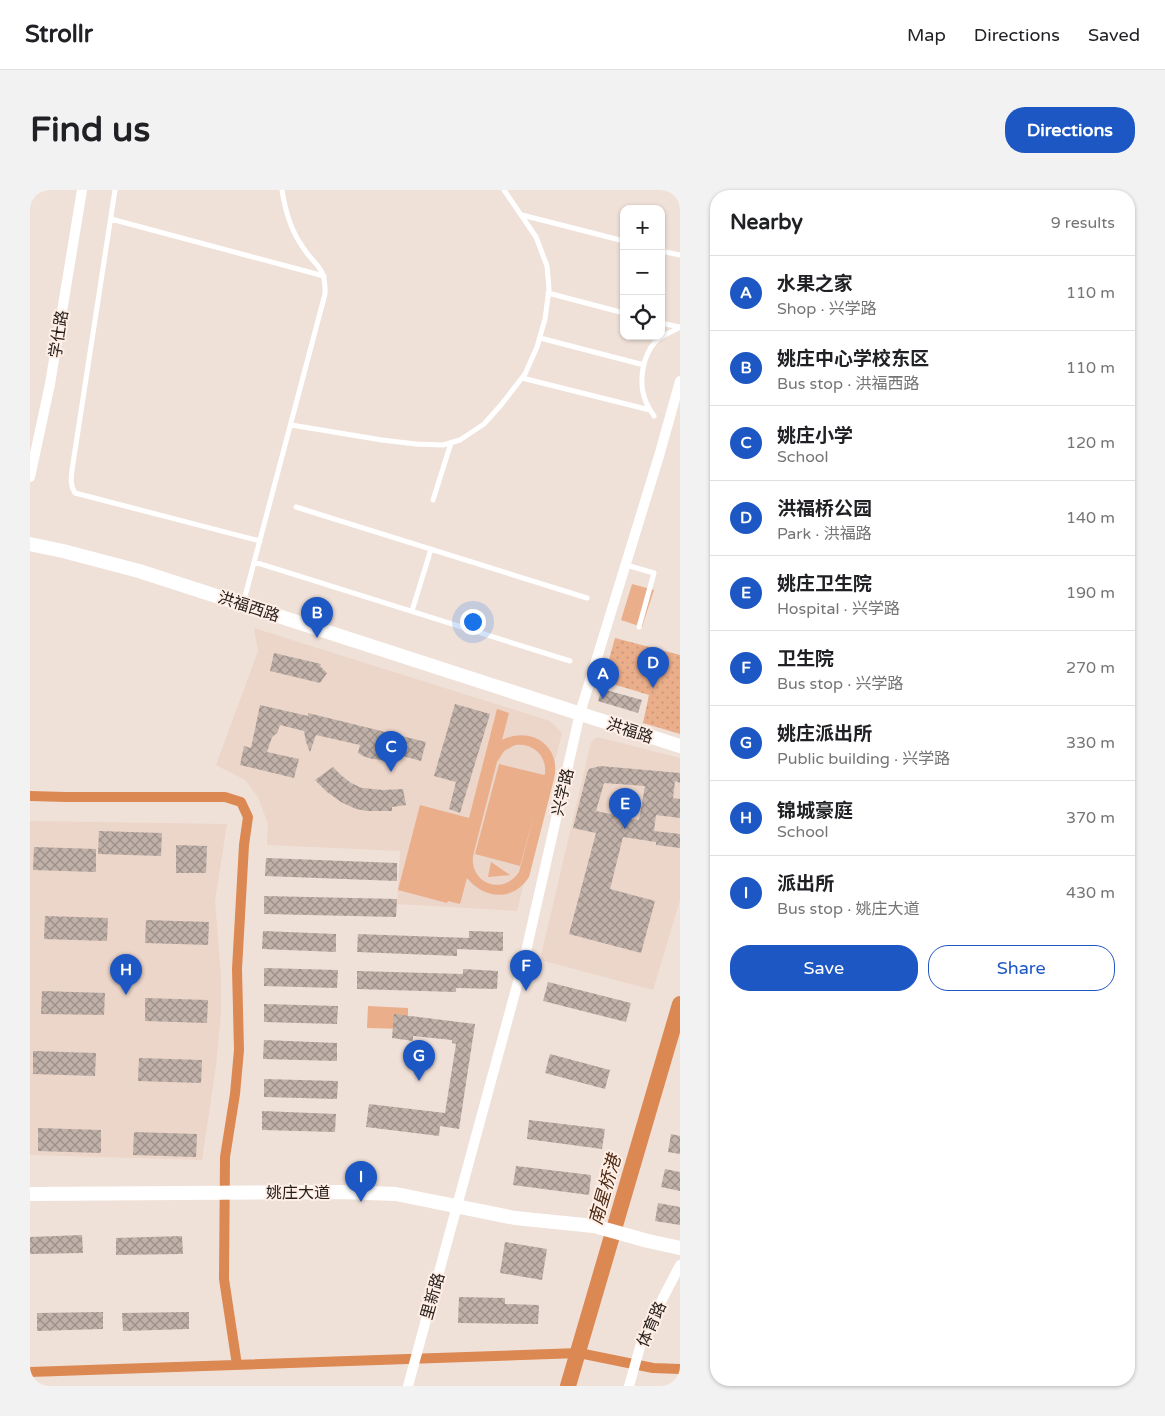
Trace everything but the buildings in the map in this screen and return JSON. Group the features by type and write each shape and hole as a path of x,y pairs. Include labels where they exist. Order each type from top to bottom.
{"street":[{"name":"学仕路","path":"30,477 50,384 82,190"},
{"name":"兴学路","path":"458,1207 525,956 580,714 660,456 680,381"},
{"name":"洪福西路","path":"30,544 139,571 580,714"},
{"name":"洪福路","path":"580,714 680,746"},
{"name":"姚庄大道","path":"30,1194 372,1192 396,1194 515,1218 594,1226 680,1248"},
{"name":"里新路","path":"408,1386 458,1207"},
{"name":"体育路","path":"630,1383 640,1347 657,1307 680,1265"}],"lane":[{"path":"115,190 70,483 72,489 75,493 260,541"},
{"path":"243,604 326,294 326,282 323,272 302,247 294,232 286,212 282,190"},
{"path":"290,425 416,444 443,445 460,440 484,424 522,378 540,338 545,319 548,293 547,266 536,237 504,190"},
{"path":"521,215 620,240"},
{"path":"111,218 324,276"},
{"path":"665,252 680,255"},
{"path":"548,293 620,312"},
{"path":"665,324 680,327"},
{"path":"654,416 645,401 642,389 644,364 657,340 680,327"},
{"path":"540,338 644,364"},
{"path":"522,378 650,410"},
{"path":"433,500 451,443"},
{"path":"296,507 587,598"},
{"path":"412,611 431,549"},
{"path":"254,562 570,661"},
{"path":"626,565 654,573 640,627"}],"shaded area":[{"path":"632,584 654,590 642,627 621,620"},
{"path":"254,628 550,721 562,733 517,911 397,904 400,851 267,845 268,824 258,797 245,780 216,765 258,651"},
{"path":"615,638 680,655 680,734 643,723 649,695 603,681"},
{"path":"497,709 509,713 502,740 513,736 524,735 534,737 549,749 553,757 554,779 529,877 515,891 498,895 482,890 467,878 460,904 448,901 447,903 398,890 420,805 469,818","holes":["515,745 533,748 538,752 544,761 545,774 499,764 475,854 520,866 536,808 519,872 505,884 489,884 477,874 473,866 473,856 497,762 504,751"]},
{"path":"597,737 680,758 680,900 653,990 540,960 591,742"},
{"path":"30,821 227,824 215,901 221,976 221,1013 216,1066 202,1160 30,1155"},
{"path":"491,862 510,875 488,877"},
{"path":"368,1006 408,1008 408,1029 367,1028"}],"waterway":[{"path":"30,796 225,797 241,802 248,817 244,845 237,969 239,1050 235,1094 225,1157 224,1279 237,1365"},
{"name":"南星桥港","path":"568,1386 680,1004"},
{"path":"30,1372 579,1353 653,1368 680,1369"}],"place":[{"name":"姚庄中心学校东区","path":"317,638"},
{"name":"洪福桥公园","path":"653,688"},
{"name":"水果之家","path":"603,699"},
{"name":"姚庄小学","path":"391,772"},
{"name":"姚庄卫生院","path":"625,829"},
{"name":"卫生院","path":"526,991"},
{"name":"锦城豪庭","path":"126,995"},
{"name":"姚庄派出所","path":"419,1081"},
{"name":"派出所","path":"361,1202"}]}
